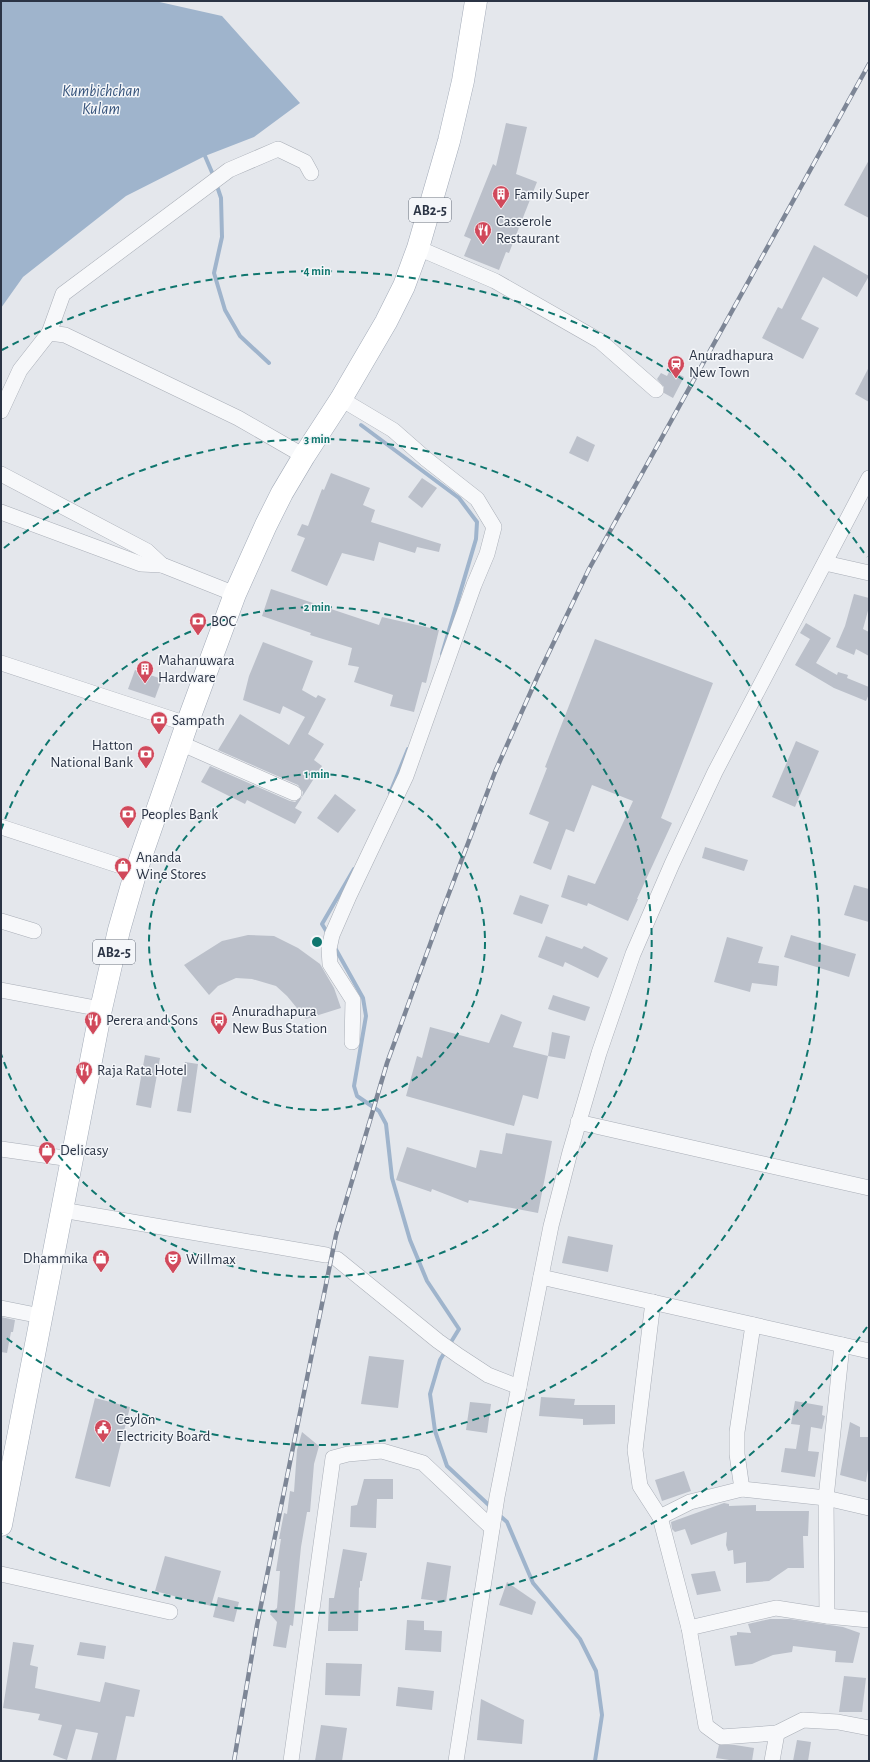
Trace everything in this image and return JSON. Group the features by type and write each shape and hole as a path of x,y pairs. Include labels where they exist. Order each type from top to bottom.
{"main road":[{"name":"AB2-5","path":"1,1525 101,1009 119,930 136,871 234,594 266,525 304,456 337,405 386,322 404,286 418,248 452,126 463,81 476,1"}],"street":[{"path":"1,411 20,370 49,333 63,294 228,170 278,149 305,162 311,172"},
{"path":"418,248 495,281 600,341 656,390"},
{"path":"49,333 65,335 238,418 304,456"},
{"path":"337,405 393,430 426,459 477,499 494,527 487,554 474,585 406,776 348,896 330,942 330,964 353,1000 352,1042"},
{"path":"1,474 147,551 162,565"},
{"path":"456,1761 497,1497 540,1277 551,1226 578,1122 598,1053 633,954 672,864 715,772 869,478"},
{"path":"1,512 141,564 162,565 234,594"},
{"path":"825,563 869,573"},
{"path":"1,663 184,733 294,793"},
{"path":"1,827 136,871"},
{"path":"1,922 34,931"},
{"path":"1,990 101,1009"},
{"path":"578,1122 869,1188"},
{"path":"1,1148 71,1159"},
{"path":"62,1210 331,1257 459,1356 488,1375 519,1387"},
{"path":"540,1277 869,1351"},
{"path":"653,1302 635,1450 640,1486 660,1517 689,1628 706,1726 721,1737 777,1733 803,1720 838,1722 869,1728"},
{"path":"1,1308 41,1316"},
{"path":"742,1489 737,1454 737,1432 753,1325"},
{"path":"827,1616 826,1498 842,1345"},
{"path":"291,1761 333,1458 348,1454 382,1451 423,1463 493,1523"},
{"path":"660,1517 690,1502 742,1489 826,1498 869,1508"},
{"path":"1,1574 170,1612"},
{"path":"689,1628 776,1608 827,1616 869,1620"},
{"path":"772,1761 777,1733"}],"water":[{"name":"Kumbichchan Kulam","path":"1,1 155,1 222,16 300,103 254,137 205,156 126,196 23,277 1,308"}],"building":[{"name":"Family Super","path":"506,123 527,127 516,174 537,182 509,253 506,252 499,270 464,256 471,239 464,236 493,164 496,166"},
{"path":"869,160 869,218 844,205"},
{"path":"814,245 869,276 857,297 823,277 801,319 819,328 803,359 762,338 778,307 782,309"},
{"path":"869,367 869,402 855,394"},
{"path":"670,370 684,377 673,398 664,393 664,387 657,379 661,373 667,376"},
{"path":"577,436 595,445 588,462 569,453"},
{"path":"331,473 370,488 363,505 375,510 371,522 441,544 439,552 417,547 415,553 379,542 374,561 342,553 327,586 291,571 305,538 297,535 302,524 308,526 322,489 324,490"},
{"path":"422,478 437,488 422,508 408,497"},
{"path":"271,589 379,625 382,617 439,630 426,683 422,682 414,712 390,706 393,695 354,682 359,667 348,665 352,648 310,635 311,633 262,616"},
{"path":"854,594 869,598 869,607 863,629 869,632 869,656 856,649 854,655 836,647 845,626"},
{"path":"806,623 831,638 816,663 837,675 838,672 848,675 847,678 869,687 869,694 866,701 834,688 795,665 810,639 800,633"},
{"path":"595,639 713,683 661,818 672,823 628,921 588,903 587,906 561,897 568,875 595,884 633,801 592,785 574,832 566,829 551,870 533,863 549,822 529,814 547,768 545,767"},
{"path":"263,642 313,661 302,690 316,698 318,695 326,699 308,734 324,744 314,760 322,766 295,808 302,812 295,824 247,800 245,804 201,782 210,766 290,801 295,802 302,797 303,792 298,785 218,750 240,714 289,745 305,717 283,706 280,714 243,700 249,676"},
{"name":"Mahanuwara Hardware","path":"135,670 162,679 155,698 128,689"},
{"path":"796,741 819,751 795,807 772,797"},
{"path":"335,794 356,810 338,833 317,818"},
{"path":"705,847 748,860 744,871 702,858"},
{"path":"854,885 869,889 869,922 844,915"},
{"path":"520,895 549,905 542,924 513,914"},
{"path":"248,935 274,936 298,948 320,964 334,988 341,1008 306,1019 287,996 276,986 252,979 236,978 218,986 209,995 184,965 222,941"},
{"path":"791,935 856,954 849,977 784,957"},
{"path":"546,936 582,949 584,946 608,958 598,978 565,962 563,967 538,957"},
{"path":"727,937 763,947 758,963 779,966 777,986 752,983 750,992 714,982"},
{"path":"553,995 590,1007 585,1021 548,1009"},
{"path":"501,1014 522,1022 513,1047 548,1056 538,1099 523,1095 514,1126 406,1096 417,1056 422,1058 430,1027 489,1043"},
{"path":"552,1032 570,1036 565,1059 548,1056"},
{"path":"145,1055 160,1058 151,1108 136,1105"},
{"path":"185,1062 198,1064 191,1113 177,1111"},
{"path":"506,1133 552,1141 538,1213 469,1200 468,1203 432,1189 431,1192 396,1180 407,1147 476,1168 480,1150 502,1154"},
{"path":"568,1236 613,1245 608,1272 562,1263"},
{"path":"1,1317 15,1320 7,1353 1,1352"},
{"path":"369,1356 404,1360 398,1408 361,1404"},
{"path":"541,1397 575,1399 574,1405 615,1405 615,1424 583,1425 583,1419 539,1416"},
{"name":"Ceylon Electricity Board","path":"95,1398 130,1407 110,1487 75,1478"},
{"path":"795,1401 823,1406 822,1415 825,1416 822,1429 811,1427 808,1451 819,1452 815,1477 781,1472 785,1448 796,1449 800,1425 791,1424"},
{"path":"470,1402 491,1404 487,1433 466,1430"},
{"path":"850,1422 860,1427 860,1437 869,1437 869,1463 866,1482 840,1475"},
{"path":"302,1432 319,1446 314,1464 310,1512 307,1512 301,1547 293,1626 290,1625 286,1648 273,1646 277,1622 270,1614 277,1608 280,1571 276,1571 281,1539 279,1539 284,1513 287,1514 290,1491 294,1492 297,1450"},
{"path":"684,1471 691,1491 662,1501 655,1480"},
{"path":"364,1479 393,1479 393,1499 377,1499 376,1528 350,1527 351,1506 357,1505"},
{"path":"724,1503 729,1504 729,1506 756,1505 756,1511 809,1511 808,1536 803,1536 804,1568 788,1568 769,1581 746,1583 746,1562 734,1564 733,1550 728,1551 726,1545 727,1532 691,1545 685,1529 675,1532 672,1529 671,1522"},
{"path":"343,1549 367,1553 362,1581 360,1581 360,1588 359,1587 358,1631 328,1631 329,1598 334,1598"},
{"path":"165,1556 221,1571 211,1606 155,1591"},
{"path":"427,1562 451,1566 446,1602 421,1599"},
{"path":"715,1571 721,1591 697,1595 691,1574"},
{"path":"507,1582 536,1602 532,1615 499,1605"},
{"path":"218,1597 239,1602 234,1622 213,1617"},
{"path":"770,1619 790,1619 843,1627 860,1633 853,1663 835,1662 836,1651 793,1646 792,1652 773,1655 752,1664 735,1666 730,1636 737,1635 737,1632 751,1633 748,1624"},
{"path":"407,1620 424,1621 424,1630 442,1631 441,1652 405,1650"},
{"path":"13,1642 34,1645 30,1665 38,1667 35,1688 100,1702 105,1682 140,1690 134,1717 126,1716 116,1761 91,1761 98,1733 76,1729 67,1760 53,1755 62,1725 38,1720 40,1714 3,1708"},
{"path":"80,1642 106,1646 104,1659 77,1655"},
{"path":"326,1663 362,1664 360,1696 325,1695"},
{"path":"844,1676 866,1678 862,1712 839,1712"},
{"path":"398,1687 434,1691 432,1710 396,1706"},
{"path":"481,1699 524,1720 522,1744 477,1740"},
{"path":"321,1725 347,1728 342,1761 315,1761"},
{"path":"797,1740 811,1742 808,1761 793,1761"},
{"path":"719,1745 735,1745 754,1748 752,1761 736,1761 716,1758"}],"waterway":[{"path":"205,156 214,177"},
{"path":"216,183 221,198 222,237 214,273 225,310 240,336 269,363"},
{"path":"361,425 459,498 477,522 476,539 442,654"},
{"path":"390,793 408,749"},
{"path":"328,934 322,924 354,869"},
{"path":"334,946 363,998 366,1016 354,1086 357,1096 379,1111 386,1124 392,1178 410,1240 427,1281 459,1329 440,1360 430,1394 435,1431 447,1466 492,1508"},
{"path":"498,1514 507,1522 533,1583 580,1639 596,1671 602,1715 595,1761"}],"railway":[{"path":"234,1761 257,1625 336,1235 387,1063 440,917 495,772 540,671 589,569 869,64"}],"place":[{"name":"Family Super","path":"501,209"},
{"name":"Casserole Restaurant","path":"483,245"},
{"name":"Anuradhapura New Town","path":"676,379"},
{"name":"BOC","path":"198,636"},
{"name":"Mahanuwara Hardware","path":"145,684"},
{"name":"Sampath","path":"159,735"},
{"name":"Hatton National Bank","path":"146,769"},
{"name":"Peoples Bank","path":"128,829"},
{"name":"Ananda Wine Stores","path":"123,881"},
{"name":"Perera and Sons","path":"93,1035"},
{"name":"Anuradhapura New Bus Station","path":"219,1035"},
{"name":"Raja Rata Hotel","path":"84,1085"},
{"name":"Delicasy","path":"47,1165"},
{"name":"Dhammika","path":"101,1273"},
{"name":"Willmax","path":"173,1274"},
{"name":"Ceylon Electricity Board","path":"103,1443"}]}
